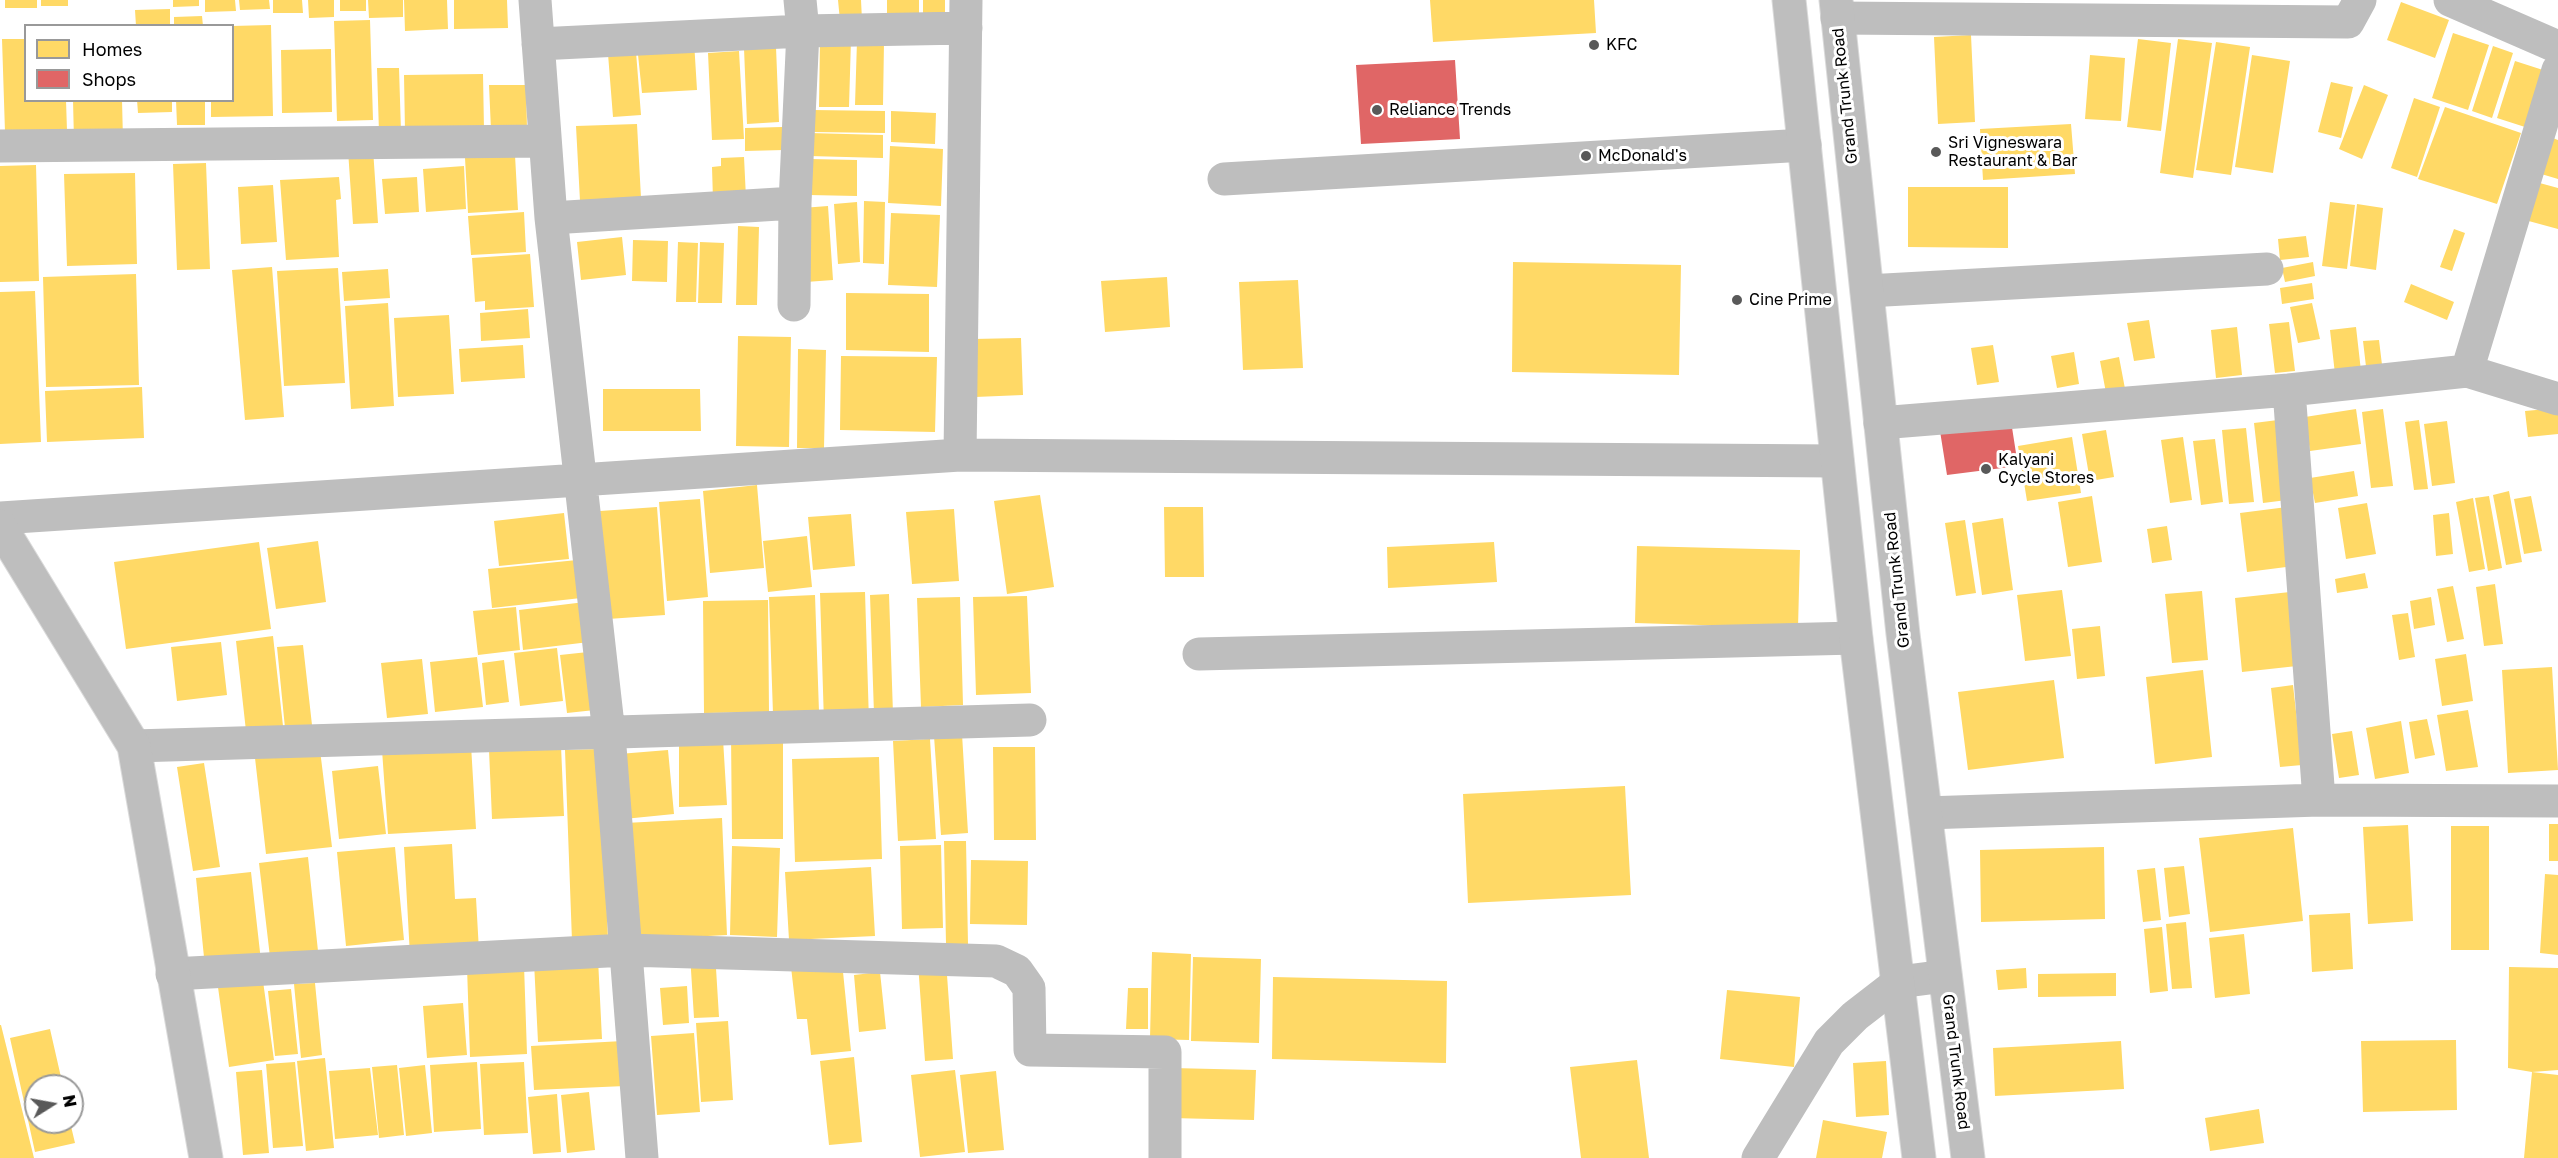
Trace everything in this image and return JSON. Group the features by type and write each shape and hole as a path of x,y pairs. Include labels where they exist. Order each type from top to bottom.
{"street":[{"path":"535,0 551,218 609,734 642,1158"},
{"path":"1789,0 1856,638 1899,982 1918,1158"},
{"path":"1837,9 2348,22 2360,0"},
{"path":"2450,0 2558,47"},
{"name":"Grand Trunk Road","path":"1837,9 1880,423 1968,1158"},
{"path":"538,44 802,15 966,14 960,455"},
{"path":"794,304 802,15"},
{"path":"2468,371 2558,70"},
{"path":"0,146 545,141"},
{"path":"1224,179 1805,145"},
{"path":"551,218 795,203"},
{"path":"1867,291 2267,269"},
{"path":"1880,423 2289,390 2468,371 2558,399"},
{"path":"2289,390 2319,800"},
{"path":"0,518 960,455 1837,461"},
{"path":"0,526 134,746 172,974 206,1158"},
{"path":"1199,654 1856,638"},
{"path":"134,746 1030,720"},
{"path":"1925,813 2319,800 2558,801"},
{"path":"172,974 626,950 996,962 1017,970 1029,988 1030,1050 1165,1052 1166,1158"},
{"path":"1758,1158 1829,1042 1855,1016 1899,982 1945,976"}],"building: Homes":[{"path":"5,0 37,0 37,8 5,8"},
{"path":"41,0 68,0 68,6 41,6"},
{"path":"173,0 199,0 199,6 173,7"},
{"path":"205,0 235,0 236,11 205,12"},
{"path":"239,0 269,0 270,9 240,10"},
{"path":"273,0 302,0 303,13 273,13"},
{"path":"308,0 334,0 334,17 309,18"},
{"path":"340,0 366,0 366,11 340,11"},
{"path":"368,0 403,0 403,17 369,18"},
{"path":"404,0 447,0 448,29 405,31"},
{"path":"454,0 507,0 508,28 454,29"},
{"path":"838,0 861,0 862,20 840,21"},
{"path":"887,0 919,0 919,21 887,21"},
{"path":"923,0 945,0 945,19 923,19"},
{"path":"1430,0 1594,0 1596,33 1433,42"},
{"path":"2401,2 2449,20 2435,58 2387,40"},
{"path":"170,9 170,24 136,24 135,10"},
{"path":"202,16 203,24 174,24 174,17"},
{"path":"370,20 373,120 337,121 334,21"},
{"path":"271,25 273,116 211,117 211,102 234,102 234,26"},
{"path":"2453,33 2489,45 2468,110 2432,98"},
{"path":"1971,35 1975,122 1938,124 1934,37"},
{"path":"2,39 24,39 24,102 66,102 67,131 5,132"},
{"path":"820,39 851,39 849,107 819,107"},
{"path":"2138,39 2171,43 2161,131 2127,127"},
{"path":"2178,39 2212,43 2193,178 2160,173"},
{"path":"694,41 697,90 642,93 637,45"},
{"path":"857,41 884,42 883,105 855,105"},
{"path":"2216,42 2250,47 2231,175 2196,170"},
{"path":"2493,46 2513,53 2492,118 2472,111"},
{"path":"776,47 779,122 747,124 744,48"},
{"path":"331,49 332,112 282,113 281,50"},
{"path":"739,51 744,139 712,140 708,53"},
{"path":"636,52 641,115 613,117 608,54"},
{"path":"2090,55 2125,58 2121,121 2085,119"},
{"path":"2252,55 2290,61 2273,173 2235,167"},
{"path":"2515,61 2543,70 2525,127 2497,118"},
{"path":"377,68 399,68 401,132 379,133"},
{"path":"483,74 484,130 405,131 404,75"},
{"path":"2331,82 2353,87 2341,138 2318,132"},
{"path":"489,85 526,85 527,129 491,130"},
{"path":"2364,85 2388,95 2362,159 2339,149"},
{"path":"2414,98 2440,107 2417,177 2391,168"},
{"path":"73,102 122,102 123,140 74,141"},
{"path":"137,102 172,102 172,112 138,113"},
{"path":"176,102 205,102 205,125 177,125"},
{"path":"2445,107 2521,133 2497,204 2418,179"},
{"path":"813,110 885,111 885,133 813,132"},
{"path":"891,111 936,113 935,144 891,142"},
{"path":"637,124 641,198 580,201 576,126"},
{"path":"2071,124 2075,174 1983,180 1980,129"},
{"path":"782,127 784,150 745,151 745,128"},
{"path":"809,133 883,135 883,158 809,156"},
{"path":"2550,137 2558,140 2558,179 2538,173"},
{"path":"890,146 943,149 941,206 888,203"},
{"path":"373,149 378,223 353,224 348,150"},
{"path":"515,155 518,210 468,213 465,158"},
{"path":"744,157 746,198 713,200 712,167 721,166 721,158"},
{"path":"810,159 857,160 857,196 809,195"},
{"path":"206,163 210,269 177,270 173,164"},
{"path":"36,165 39,281 0,282 0,166"},
{"path":"464,166 466,209 426,212 423,169"},
{"path":"135,173 137,264 67,266 64,174"},
{"path":"339,177 341,199 336,200 339,257 286,260 280,180"},
{"path":"417,177 419,212 385,214 382,179"},
{"path":"2536,182 2558,188 2558,229 2525,220"},
{"path":"273,185 277,242 241,244 238,187"},
{"path":"1908,187 2008,187 2008,248 1908,247"},
{"path":"864,201 885,202 884,264 863,263"},
{"path":"857,202 860,262 838,264 834,204"},
{"path":"2330,202 2355,205 2347,269 2322,266"},
{"path":"2357,204 2383,208 2376,270 2350,266"},
{"path":"828,206 833,280 806,282 802,208"},
{"path":"524,212 526,252 471,255 468,216"},
{"path":"891,213 940,215 937,287 888,285"},
{"path":"738,226 759,227 757,305 736,305"},
{"path":"2454,229 2465,233 2452,271 2440,267"},
{"path":"2306,236 2309,257 2280,260 2278,239"},
{"path":"622,237 626,275 581,280 577,242"},
{"path":"633,240 668,241 667,282 632,281"},
{"path":"678,242 698,243 696,302 676,302"},
{"path":"700,242 724,243 722,303 698,303"},
{"path":"530,254 534,307 485,310 485,301 475,302 472,258"},
{"path":"1513,262 1681,265 1679,375 1512,372"},
{"path":"2313,262 2315,276 2285,282 2282,268"},
{"path":"272,267 284,417 245,420 232,270"},
{"path":"338,268 345,383 284,386 277,271"},
{"path":"388,269 390,298 344,301 342,272"},
{"path":"136,274 139,385 46,387 43,277"},
{"path":"1167,277 1170,327 1105,332 1101,281"},
{"path":"1298,280 1303,368 1243,370 1239,282"},
{"path":"2312,283 2314,299 2282,304 2280,288"},
{"path":"2411,284 2454,302 2447,320 2404,302"},
{"path":"35,291 41,442 0,444 0,292"},
{"path":"846,293 929,294 929,352 846,350"},
{"path":"388,303 394,406 351,409 345,306"},
{"path":"2312,303 2320,339 2298,343 2290,307"},
{"path":"528,309 530,338 481,341 480,313"},
{"path":"449,315 454,394 398,397 394,318"},
{"path":"2149,320 2155,358 2134,361 2127,323"},
{"path":"2289,322 2295,371 2275,373 2269,324"},
{"path":"2237,327 2242,375 2216,378 2211,330"},
{"path":"2356,327 2361,371 2335,374 2330,330"},
{"path":"738,336 791,337 789,447 736,446"},
{"path":"1021,338 1023,395 975,397 973,339"},
{"path":"2379,340 2383,373 2367,375 2363,341"},
{"path":"523,345 525,378 461,382 459,349"},
{"path":"1993,345 1999,382 1977,385 1971,348"},
{"path":"798,349 826,350 824,448 797,448"},
{"path":"2074,352 2079,384 2057,388 2051,356"},
{"path":"841,356 937,357 935,432 840,430"},
{"path":"2119,357 2126,394 2107,398 2100,361"},
{"path":"142,387 144,438 47,442 45,391"},
{"path":"603,389 700,389 701,431 603,431"},
{"path":"2558,408 2558,434 2528,437 2525,411"},
{"path":"2356,409 2361,444 2310,451 2305,417"},
{"path":"2383,409 2393,486 2371,488 2362,412"},
{"path":"2278,420 2287,500 2263,503 2254,423"},
{"path":"2419,420 2428,489 2414,490 2405,422"},
{"path":"2447,421 2455,483 2432,486 2424,424"},
{"path":"2246,428 2254,502 2229,504 2222,430"},
{"path":"2106,430 2114,477 2090,481 2082,434"},
{"path":"2072,437 2081,493 2027,501 2018,446"},
{"path":"2183,437 2192,500 2170,503 2161,440"},
{"path":"2215,439 2223,502 2201,505 2193,441"},
{"path":"2354,471 2358,496 2315,503 2310,478"},
{"path":"757,485 764,568 710,573 703,491"},
{"path":"2509,491 2522,562 2506,565 2493,495"},
{"path":"1040,495 1054,587 1007,594 994,501"},
{"path":"2092,496 2102,562 2068,567 2058,502"},
{"path":"2489,496 2502,568 2488,571 2475,498"},
{"path":"2531,496 2542,551 2524,554 2514,499"},
{"path":"2473,498 2485,569 2469,572 2456,502"},
{"path":"700,499 708,597 667,601 659,502"},
{"path":"2367,503 2376,554 2346,559 2338,508"},
{"path":"657,507 665,615 608,619 600,511"},
{"path":"1164,507 1203,507 1204,577 1165,577"},
{"path":"2287,507 2294,566 2247,572 2240,513"},
{"path":"954,509 959,581 912,584 906,512"},
{"path":"564,513 569,559 499,566 494,521"},
{"path":"2449,513 2453,554 2436,556 2433,515"},
{"path":"851,514 855,566 813,570 808,517"},
{"path":"2003,518 2013,590 1982,595 1972,523"},
{"path":"1965,520 1976,593 1956,596 1945,523"},
{"path":"2167,526 2172,560 2152,563 2147,529"},
{"path":"807,536 812,587 768,592 763,541"},
{"path":"318,541 326,602 276,609 267,548"},
{"path":"259,542 271,629 126,649 114,562"},
{"path":"1494,542 1497,582 1388,588 1387,547"},
{"path":"1637,546 1800,550 1798,628 1635,623"},
{"path":"577,560 581,598 492,608 488,569"},
{"path":"2365,573 2368,588 2337,593 2335,579"},
{"path":"2495,584 2503,644 2484,646 2476,587"},
{"path":"2453,586 2464,639 2447,642 2437,589"},
{"path":"2062,590 2071,656 2025,661 2017,595"},
{"path":"2202,591 2208,660 2172,663 2165,594"},
{"path":"865,592 869,722 824,723 820,593"},
{"path":"2290,592 2297,666 2242,672 2235,598"},
{"path":"889,594 893,714 874,714 870,595"},
{"path":"815,595 819,712 773,714 769,597"},
{"path":"1027,596 1031,693 976,695 973,597"},
{"path":"960,597 963,705 921,707 917,598"},
{"path":"2431,597 2435,625 2414,629 2410,601"},
{"path":"768,600 769,712 704,713 703,601"},
{"path":"585,602 589,642 523,650 519,610"},
{"path":"516,607 520,650 478,655 473,611"},
{"path":"2408,613 2415,657 2399,660 2392,615"},
{"path":"2100,626 2105,676 2077,679 2072,629"},
{"path":"273,636 283,726 246,731 236,641"},
{"path":"221,642 227,695 177,701 171,647"},
{"path":"303,645 312,725 285,728 277,647"},
{"path":"557,648 563,701 520,706 514,653"},
{"path":"588,652 595,710 567,713 560,655"},
{"path":"2466,654 2473,701 2442,706 2435,659"},
{"path":"477,657 483,707 435,712 430,662"},
{"path":"422,659 428,714 387,718 381,663"},
{"path":"504,660 509,702 486,705 482,663"},
{"path":"2552,667 2558,770 2508,773 2502,670"},
{"path":"2203,670 2212,757 2155,764 2146,677"},
{"path":"2054,680 2064,758 1968,770 1958,692"},
{"path":"2293,685 2302,765 2280,767 2271,688"},
{"path":"2468,710 2478,767 2446,771 2437,715"},
{"path":"2427,719 2435,755 2415,759 2409,722"},
{"path":"2401,721 2409,773 2375,779 2366,728"},
{"path":"2352,731 2359,775 2339,778 2332,734"},
{"path":"731,734 783,734 783,839 732,839"},
{"path":"962,734 968,833 941,835 934,736"},
{"path":"723,739 727,805 679,807 679,740"},
{"path":"930,739 936,839 898,841 893,741"},
{"path":"471,745 476,829 388,834 382,750"},
{"path":"561,746 564,816 492,819 489,750"},
{"path":"993,747 1035,747 1036,840 994,840"},
{"path":"600,749 608,939 572,941 565,750"},
{"path":"320,750 332,847 266,854 255,758"},
{"path":"668,750 674,814 624,819 619,754"},
{"path":"879,757 882,859 795,862 792,759"},
{"path":"204,763 220,867 193,871 177,767"},
{"path":"378,766 386,834 339,839 332,771"},
{"path":"1625,786 1631,895 1468,903 1463,794"},
{"path":"722,818 727,935 631,940 625,823"},
{"path":"2549,824 2558,824 2558,861 2549,861"},
{"path":"2408,825 2413,921 2368,924 2363,827"},
{"path":"2451,826 2489,826 2489,950 2451,950"},
{"path":"2293,828 2303,921 2210,932 2199,838"},
{"path":"944,841 966,841 968,944 946,944"},
{"path":"452,844 455,899 476,898 479,951 410,956 404,847"},
{"path":"941,845 943,928 902,929 900,846"},
{"path":"732,846 780,848 777,937 730,935"},
{"path":"395,847 404,940 346,946 337,852"},
{"path":"2104,847 2105,919 1981,922 1980,850"},
{"path":"308,857 318,951 270,957 259,863"},
{"path":"971,860 1028,861 1027,925 970,924"},
{"path":"2184,866 2190,914 2169,917 2164,868"},
{"path":"871,867 875,936 789,940 785,872"},
{"path":"2155,868 2161,920 2143,922 2137,870"},
{"path":"251,872 261,961 205,967 196,878"},
{"path":"2545,874 2558,875 2558,955 2540,953"},
{"path":"2350,913 2353,969 2312,972 2309,915"},
{"path":"2186,922 2192,988 2172,989 2166,924"},
{"path":"2162,927 2168,991 2150,993 2144,929"},
{"path":"2244,934 2250,994 2215,998 2209,938"},
{"path":"715,952 719,1017 694,1018 690,954"},
{"path":"1152,952 1191,954 1189,1040 1150,1039"},
{"path":"1193,957 1261,959 1259,1043 1191,1041"},
{"path":"598,959 602,1039 538,1042 534,962"},
{"path":"946,961 953,1059 925,1061 918,963"},
{"path":"842,962 851,1051 811,1055 807,1019 797,1019 791,967"},
{"path":"524,965 527,1054 470,1057 467,967"},
{"path":"2509,967 2558,968 2558,1070 2532,1072 2508,1068"},
{"path":"2026,968 2027,988 1998,990 1996,970"},
{"path":"880,972 886,1029 859,1032 854,975"},
{"path":"2116,973 2116,996 2038,997 2038,974"},
{"path":"262,974 274,1060 229,1067 217,980"},
{"path":"1273,977 1447,981 1446,1063 1272,1059"},
{"path":"315,983 322,1055 301,1058 294,984"},
{"path":"687,986 689,1023 663,1025 660,988"},
{"path":"1128,988 1148,988 1148,1029 1126,1029"},
{"path":"291,989 298,1054 275,1056 268,991"},
{"path":"1727,990 1800,997 1794,1067 1720,1059"},
{"path":"463,1003 467,1055 427,1058 423,1006"},
{"path":"728,1021 733,1100 701,1102 696,1023"},
{"path":"1,1025 24,1118 24,1134 28,1134 34,1158 0,1158"},
{"path":"50,1029 60,1074 24,1074 24,1102 10,1038"},
{"path":"694,1033 700,1112 657,1115 651,1036"},
{"path":"2456,1040 2457,1110 2363,1112 2361,1041"},
{"path":"623,1041 625,1086 534,1090 531,1046"},
{"path":"2121,1041 2124,1089 1995,1096 1993,1048"},
{"path":"854,1057 862,1142 829,1145 820,1061"},
{"path":"325,1058 334,1148 306,1151 297,1061"},
{"path":"1637,1060 1649,1158 1581,1158 1570,1067"},
{"path":"1886,1061 1889,1115 1856,1117 1853,1063"},
{"path":"295,1062 303,1146 273,1148 266,1064"},
{"path":"477,1062 481,1129 434,1132 430,1065"},
{"path":"524,1062 528,1133 484,1135 480,1064"},
{"path":"397,1065 404,1135 379,1138 372,1067"},
{"path":"425,1065 432,1133 406,1136 399,1068"},
{"path":"370,1068 378,1135 335,1139 329,1071"},
{"path":"1172,1068 1256,1070 1254,1120 1171,1118"},
{"path":"262,1070 269,1153 243,1155 236,1072"},
{"path":"955,1070 965,1152 920,1157 911,1075"},
{"path":"996,1071 1004,1150 968,1153 960,1075"},
{"path":"2532,1072 2558,1075 2558,1158 2524,1158"},
{"path":"589,1092 595,1150 567,1153 561,1095"},
{"path":"557,1094 561,1152 533,1154 528,1097"},
{"path":"2259,1109 2264,1143 2210,1151 2205,1118"},
{"path":"1823,1120 1887,1132 1882,1158 1816,1158"},
{"path":"31,1134 73,1134 75,1143 35,1152"}],"building: Shops":[{"path":"1455,60 1460,139 1361,144 1356,65"},
{"path":"2011,421 2018,466 1947,475 1940,431"}],"place":[{"name":"KFC","path":"1594,45"},
{"name":"Reliance Trends","path":"1377,110"},
{"name":"Sri Vigneswara Restaurant & Bar","path":"1936,152"},
{"name":"McDonald's","path":"1586,156"},
{"name":"Cine Prime","path":"1737,300"},
{"name":"Kalyani Cycle Stores","path":"1986,469"}]}
